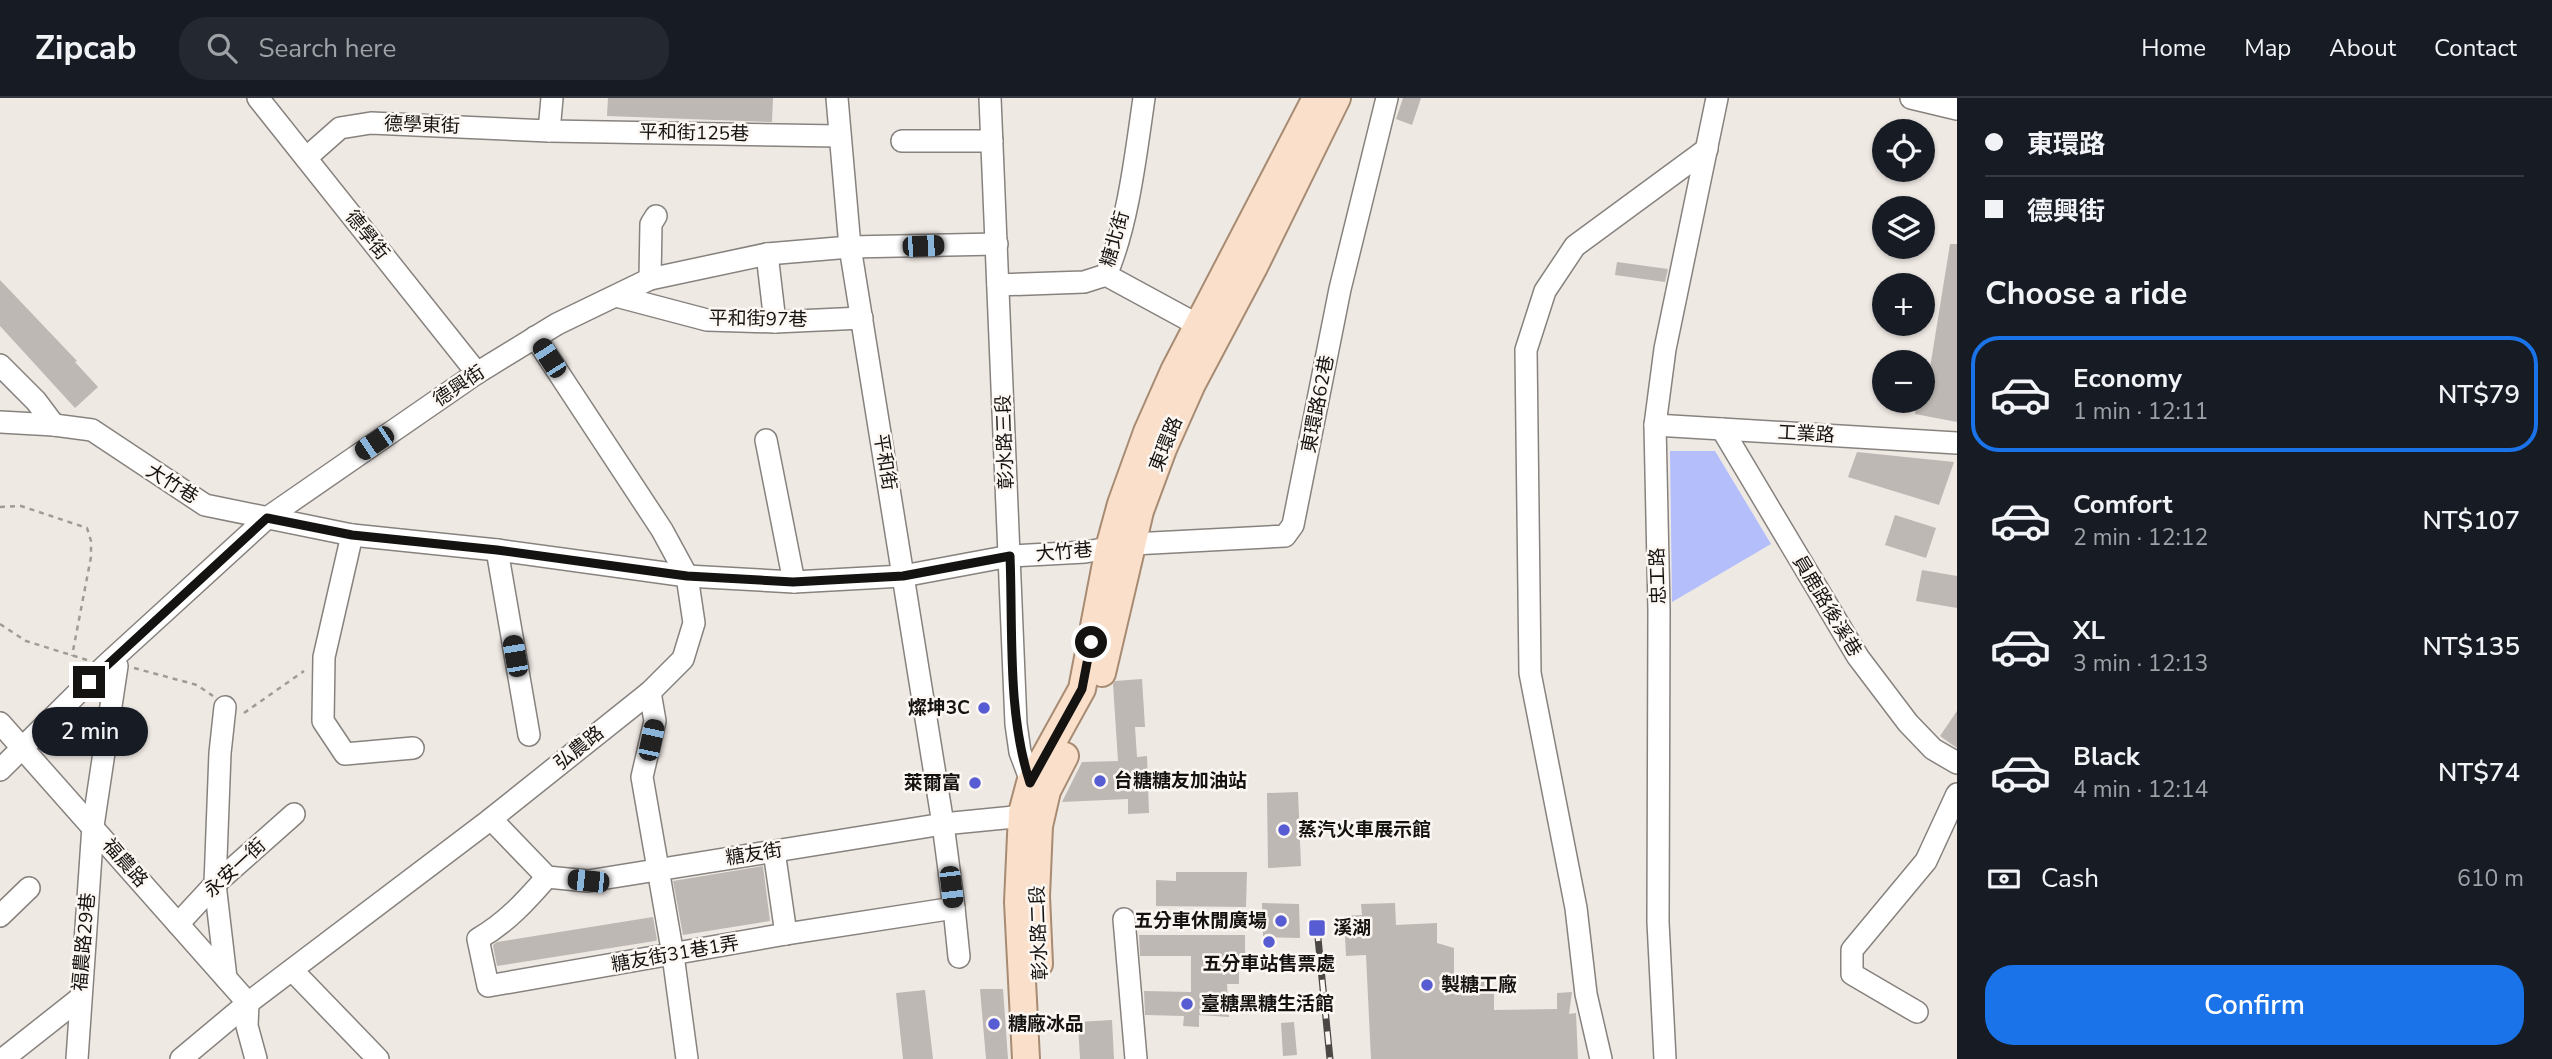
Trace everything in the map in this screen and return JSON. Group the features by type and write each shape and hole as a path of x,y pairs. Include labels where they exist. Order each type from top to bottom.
{"main road":[{"name":"東環路","path":"1121,546 1121,504 1147,432 1174,371 1316,98"},
{"name":"東環路","path":"1034,805 1082,689 1121,546 1140,511 1163,449 1192,384 1254,267 1337,98"},
{"name":"彰水路三段","path":"1018,902 1034,805"},
{"name":"彰水路二段","path":"1034,805 1043,1059"},
{"name":"彰水路二段","path":"1018,902 1026,1059"}],"street":[{"name":"德學街","path":"258,98 477,373"},
{"path":"549,131 552,98"},
{"name":"平和街","path":"837,98 838,136 850,247 943,824 954,908"},
{"name":"彰水路三段","path":"990,98 1016,724 1020,752 1034,805"},
{"name":"糖北街","path":"998,285 1084,282 1105,275 1112,260 1132,174 1144,98"},
{"name":"東環路62巷","path":"1121,546 1285,536 1293,525 1340,289 1387,98"},
{"name":"忠工路","path":"1665,1059 1658,922 1659,610 1655,425 1665,349 1717,98"},
{"path":"1911,98 1957,109"},
{"name":"德學東街","path":"306,159 340,128 371,123 549,131"},
{"name":"平和街125巷","path":"549,131 838,136"},
{"path":"902,141 992,141"},
{"path":"1601,1059 1586,994 1576,908 1530,673 1526,350 1545,292 1575,246 1707,149"},
{"path":"650,279 651,225 656,216"},
{"name":"德興街","path":"0,770 267,518 477,373 557,324 650,279 767,254 850,247 996,244"},
{"path":"767,254 775,323"},
{"path":"1105,275 1198,325"},
{"name":"平和街97巷","path":"616,296 707,320 775,323 862,318"},
{"name":"弘農路","path":"181,1059 248,1003 491,819 650,692 683,659 694,623 687,576 662,530 535,337"},
{"path":"0,365 36,401 54,425"},
{"name":"大竹巷","path":"0,422 92,430 205,505 352,535 497,550 687,576 793,582 903,576 1010,556 1085,552 1121,546"},
{"name":"工業路","path":"1655,425 1957,443"},
{"name":"員鹿路後溪巷","path":"1722,429 1858,657 1909,723 1933,749 1957,763"},
{"path":"765,440 793,582"},
{"path":"352,535 324,657 323,721 345,754 413,748"},
{"path":"497,550 528,735"},
{"name":"福農路29巷","path":"77,1059 79,999 93,826 112,666"},
{"path":"650,692 655,721 642,777 673,955 687,1059"},
{"path":"225,707 220,753 215,884 226,978"},
{"name":"福農路","path":"0,723 248,1003"},
{"path":"1917,1012 1853,974 1853,950 1926,861 1957,794"},
{"name":"糖友街","path":"547,877 588,881 943,824 1034,805"},
{"name":"永安一街","path":"178,924 215,884 294,814"},
{"path":"491,819 547,877"},
{"path":"774,851 786,934"},
{"name":"糖友街31巷1弄","path":"547,877 499,927 478,939 488,986 954,908"},
{"path":"0,916 29,888"},
{"path":"954,908 959,957"},
{"path":"1124,919 1136,1059"},
{"path":"292,970 378,1059"},
{"path":"3,1059 79,999"},
{"path":"248,1003 247,1026 256,1059"}],"path":[{"path":"0,507 21,506 87,528 91,541 91,557 72,656"},
{"path":"0,624 26,641 72,656 112,666 141,669 197,685 231,713 241,715 324,657"}],"shaded area":[{"path":"1670,451 1715,451 1771,544 1672,602"}],"building":[{"path":"608,98 773,98 772,122 607,116"},
{"path":"1403,98 1421,98 1412,125 1396,119"},
{"path":"1950,244 1957,244 1957,422 1915,414 1935,413 1933,350"},
{"path":"1617,262 1668,269 1665,282 1615,275"},
{"path":"0,280 98,387 75,408 0,326"},
{"path":"1857,452 1954,462 1939,505 1848,477"},
{"path":"1895,515 1936,528 1926,558 1885,545"},
{"path":"1922,570 1957,576 1957,608 1916,601"},
{"path":"1142,679 1145,727 1135,727 1137,757 1147,756 1149,813 1128,814 1128,799 1062,802 1082,762 1118,761 1113,684 1115,681"},
{"path":"1957,711 1957,748 1940,736"},
{"name":"蒸汽火車展示館","path":"1298,792 1301,866 1268,868 1267,793"},
{"path":"763,866 770,921 683,935 673,881"},
{"path":"1176,872 1247,872 1246,907 1156,906 1156,880 1176,881"},
{"name":"五分車休閒廣場","path":"1262,903 1299,904 1300,938 1263,937"},
{"name":"製糖工廠","path":"1395,903 1396,925 1437,923 1437,943 1454,948 1454,978 1486,978 1486,993 1494,993 1494,1010 1557,1009 1557,993 1572,992 1569,1014 1576,1013 1578,1059 1371,1059 1366,955 1346,956 1344,916 1362,915 1361,904"},
{"path":"653,917 655,941 497,966 493,945 497,942"},
{"path":"1139,935 1245,935 1245,956 1239,956 1239,984 1227,984 1229,1017 1199,1015 1199,1027 1183,1026 1184,1016 1145,1015 1144,991 1191,992 1191,956 1140,956"},
{"name":"糖廠冰品","path":"980,989 1003,989 1008,1059 986,1059"},
{"path":"925,990 933,1059 903,1059 896,993"},
{"path":"1112,1020 1114,1059 1080,1059 1078,1022"},
{"path":"1294,1022 1297,1055 1283,1056 1281,1023"}],"railway":[{"path":"1317,928 1330,1059"}],"place":[{"name":"燦坤3C","path":"984,708"},
{"name":"台糖糖友加油站","path":"1100,781"},
{"name":"萊爾富","path":"975,783"},
{"name":"蒸汽火車展示館","path":"1284,830"},
{"name":"五分車休閒廣場","path":"1281,921"},
{"name":"溪湖","path":"1317,928"},
{"name":"五分車站售票處","path":"1269,942"},
{"name":"製糖工廠","path":"1427,985"},
{"name":"臺糖黑糖生活館","path":"1187,1004"},
{"name":"糖廠冰品","path":"994,1024"}],"route":[{"path":"89,682 267,518 352,535 497,550 687,576 793,582 903,576 1010,556 1016,724 1020,752 1030,783 1082,689 1091,642"}]}
